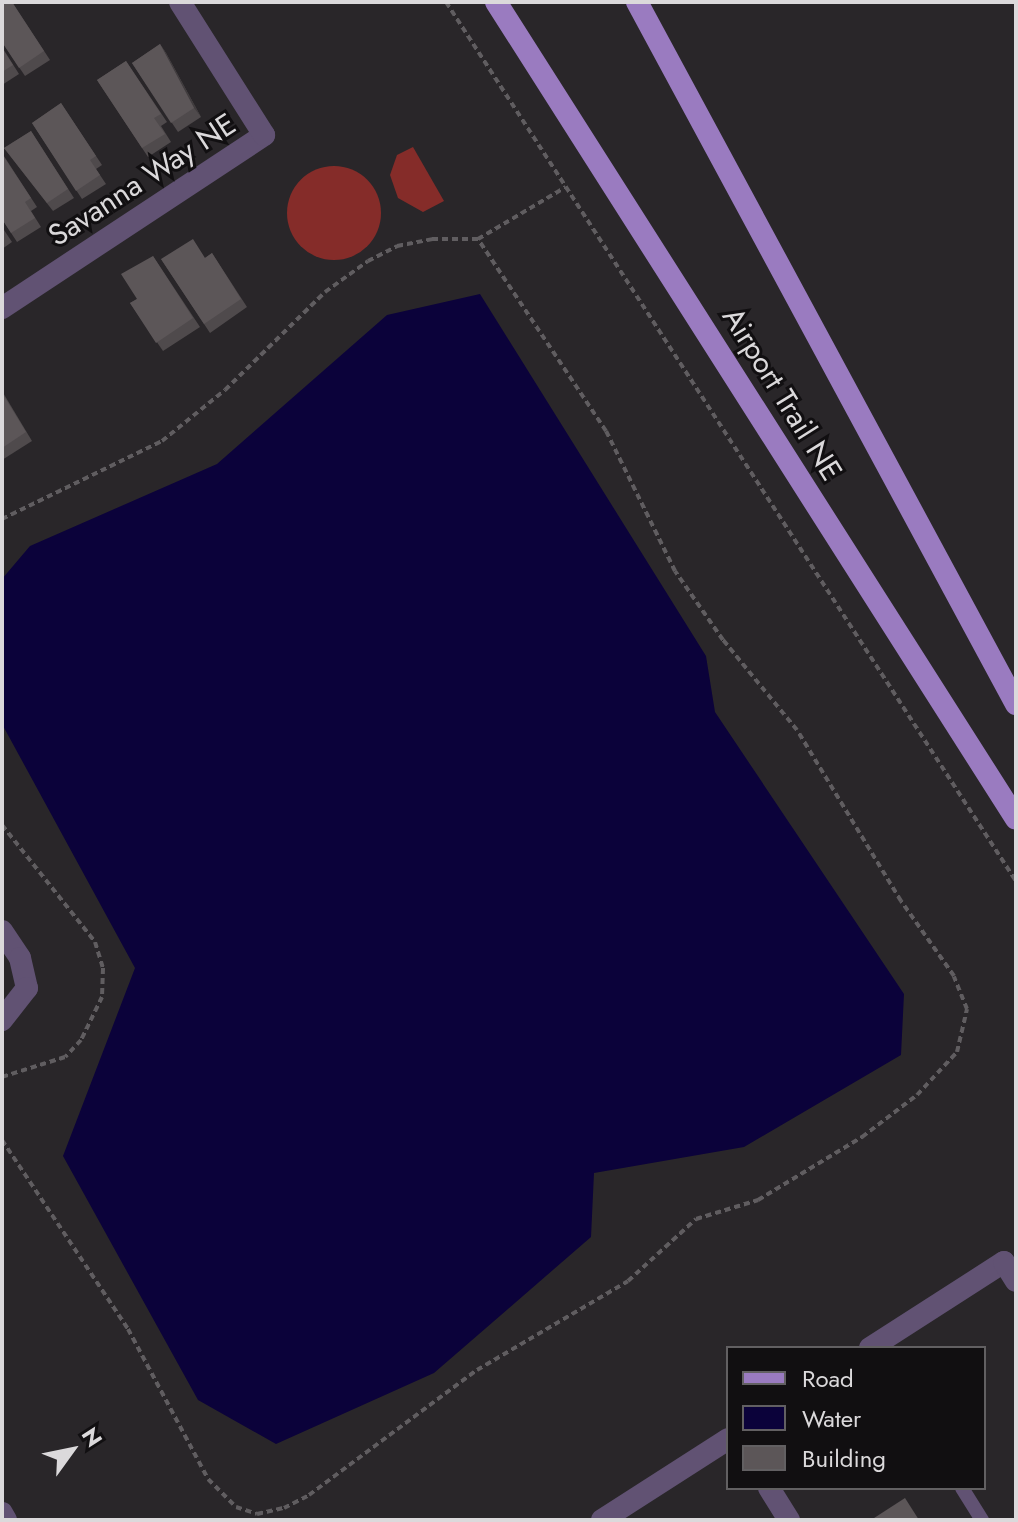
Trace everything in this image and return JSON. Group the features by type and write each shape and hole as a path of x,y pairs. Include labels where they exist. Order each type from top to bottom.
{"main road":[{"name":"Airport Trail NE","path":"496,2 1016,819"},
{"name":"Airport Trail NE","path":"637,2 1016,704"}],"street":[{"name":"Savanna Way NE","path":"2,308 264,135 180,2"},
{"path":"2,931 20,958 27,988 2,1020"},
{"path":"874,1346 1004,1262 1016,1281"},
{"path":"602,1520 726,1440"},
{"path":"770,1490 789,1520"},
{"path":"2,1513 6,1520"}],"lane":[{"path":"963,1490 982,1520"}],"path":[{"path":"446,2 1016,881"},
{"path":"2,519 162,441 225,390 325,292 368,261 397,246 432,239 478,239 566,187"},
{"path":"2,1140 128,1329 208,1479 236,1507 257,1514 309,1495 477,1370 628,1281 696,1219 758,1200 862,1137 917,1095 957,1052 967,1009 954,976 901,901 797,730 675,571 606,431 478,239"},
{"path":"2,825 95,942 103,968 102,997 81,1040 65,1057 2,1077"}],"shaded area":[{"path":"413,147 444,201 423,212 398,198 390,175 397,155"},
{"path":"334,166 352,169 367,180 378,195 381,213 378,231 367,246 352,257 334,260 316,257 301,246 290,231 287,213 290,195 301,180 316,169"}],"water":[{"path":"480,294 706,656 715,712 904,994 901,1055 744,1147 594,1173 591,1237 434,1373 276,1444 198,1400 63,1156 135,968 2,724 2,579 30,546 217,464 387,315"}],"building":[{"path":"2,2 12,2 44,51 19,68 2,42"},
{"path":"160,44 194,108 171,123 132,63"},
{"path":"2,48 13,65 2,72"},
{"path":"126,61 161,114 154,118 165,134 142,148 97,80"},
{"path":"61,103 96,156 90,160 100,175 76,191 32,123"},
{"path":"31,131 68,189 47,203 4,148"},
{"path":"2,154 31,198 25,202 35,218 11,233 2,219"},
{"path":"193,239 205,258 212,253 241,299 204,324 161,259"},
{"path":"153,256 193,318 156,343 130,303 137,299 121,274"},
{"path":"2,393 26,432 2,448"},
{"path":"905,1498 919,1520 871,1520"}]}
